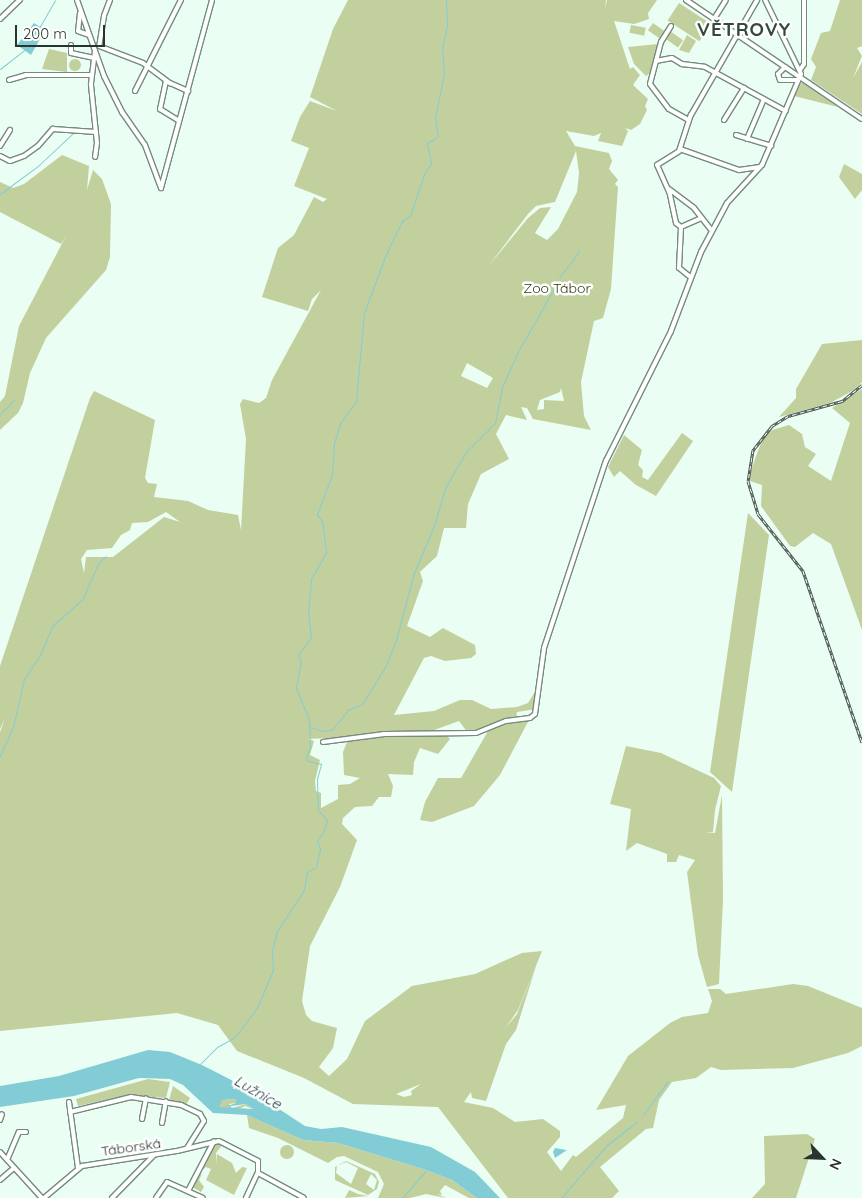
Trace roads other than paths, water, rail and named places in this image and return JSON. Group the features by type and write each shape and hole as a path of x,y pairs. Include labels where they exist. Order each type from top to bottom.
{"street":[{"path":"0,19 20,0"},
{"path":"78,0 80,13 89,35 97,48 104,76 122,112 148,151 161,188 212,0"},
{"path":"95,157 96,132 91,75 104,16 110,0"},
{"path":"135,91 181,0"},
{"path":"686,0 785,67 798,78 862,119"},
{"path":"714,19 725,2 718,0"},
{"path":"681,227 676,223 669,189 658,165 680,149 689,120 757,0"},
{"path":"764,0 800,70"},
{"path":"323,742 384,734 476,733 504,722 534,715 538,707 544,648 604,466 668,337 689,276 712,231 727,203 760,168 771,146 805,59 804,0"},
{"path":"80,13 78,31 89,35"},
{"path":"671,26 661,42 650,84 669,109 689,120"},
{"path":"71,45 71,53 94,58"},
{"path":"97,48 149,66 166,81 188,91"},
{"path":"656,61 672,58 682,64 705,67 786,111"},
{"path":"785,67 778,73 779,79 798,78"},
{"path":"9,80 26,75 91,75"},
{"path":"166,81 160,109 179,121"},
{"path":"724,120 744,88"},
{"path":"747,139 764,99"},
{"path":"0,156 10,161 24,156 38,146 53,129 96,132"},
{"path":"0,146 10,130"},
{"path":"736,135 771,146"},
{"path":"680,149 739,170 760,168"},
{"path":"669,189 701,218 712,231"},
{"path":"681,227 701,218"},
{"path":"681,227 679,266 689,276"},
{"path":"70,1112 123,1098 146,1098 166,1101 200,1114 204,1124 187,1148"},
{"path":"142,1119 146,1098"},
{"path":"162,1123 166,1101"},
{"path":"0,1152 43,1198 78,1168 69,1102"},
{"path":"0,1120 2,1114"},
{"path":"7,1160 19,1132 26,1132"},
{"path":"188,1191 207,1151 214,1141 222,1142 256,1158 258,1173 246,1198"},
{"name":"Táborská","path":"78,1168 154,1155 214,1141"},
{"path":"197,1145 207,1151"},
{"path":"112,1198 154,1155"},
{"path":"0,1180 14,1168"},
{"path":"258,1173 304,1198"},
{"path":"156,1198 166,1182 203,1198"}],"water":[{"path":"34,23 45,30 31,55 17,45"},
{"path":"148,1050 170,1052 202,1065 247,1088 305,1126 321,1129 342,1127 431,1147 475,1172 500,1198 477,1198 452,1180 426,1170 338,1143 303,1140 247,1115 213,1113 183,1085 170,1079 139,1078 74,1096 0,1107 0,1086 59,1076","holes":["236,1099 236,1103 225,1107 246,1104 253,1109 219,1107 222,1100"]},
{"path":"555,1148 567,1150 555,1158 553,1152"}],"waterway":[{"path":"39,28 55,0"},
{"path":"200,1064 217,1047 235,1037 257,1008 273,970 272,951 277,931 304,890 307,872 316,867 320,849 317,840 323,833 327,820 318,810 317,779 321,764 308,761 306,757 310,747 309,720 296,687 301,662 298,655 311,637 308,614 311,579 326,552 322,521 317,515 332,474 334,443 341,422 356,401 364,313 386,254 402,221 410,216 425,172 431,164 427,143 438,136 435,118 444,74 442,48 447,26 446,0"},
{"path":"0,69 24,50"},
{"path":"0,194 39,165 74,132"},
{"path":"559,278 579,251"},
{"path":"309,727 323,731 332,730 348,710 362,704 385,667 396,640 414,573 435,523 445,488 466,452 495,423 502,387 516,355 555,287"},
{"path":"0,414 14,400"},
{"path":"0,756 13,727 24,679 40,655 53,625 82,600 98,564 106,556"},
{"path":"643,1115 668,1081"},
{"path":"561,1198 606,1146 637,1122"},
{"path":"402,1198 426,1170"}],"railway":[{"path":"862,385 842,401 788,416 772,426 753,450 748,481 758,514 803,571 862,742"}],"district":[{"name":"VĚTROVY","path":"744,30"}],"park label":[{"name":"Zoo Tábor","path":"557,288"}],"water label":[{"name":"Lužnice","path":"258,1092"}]}
